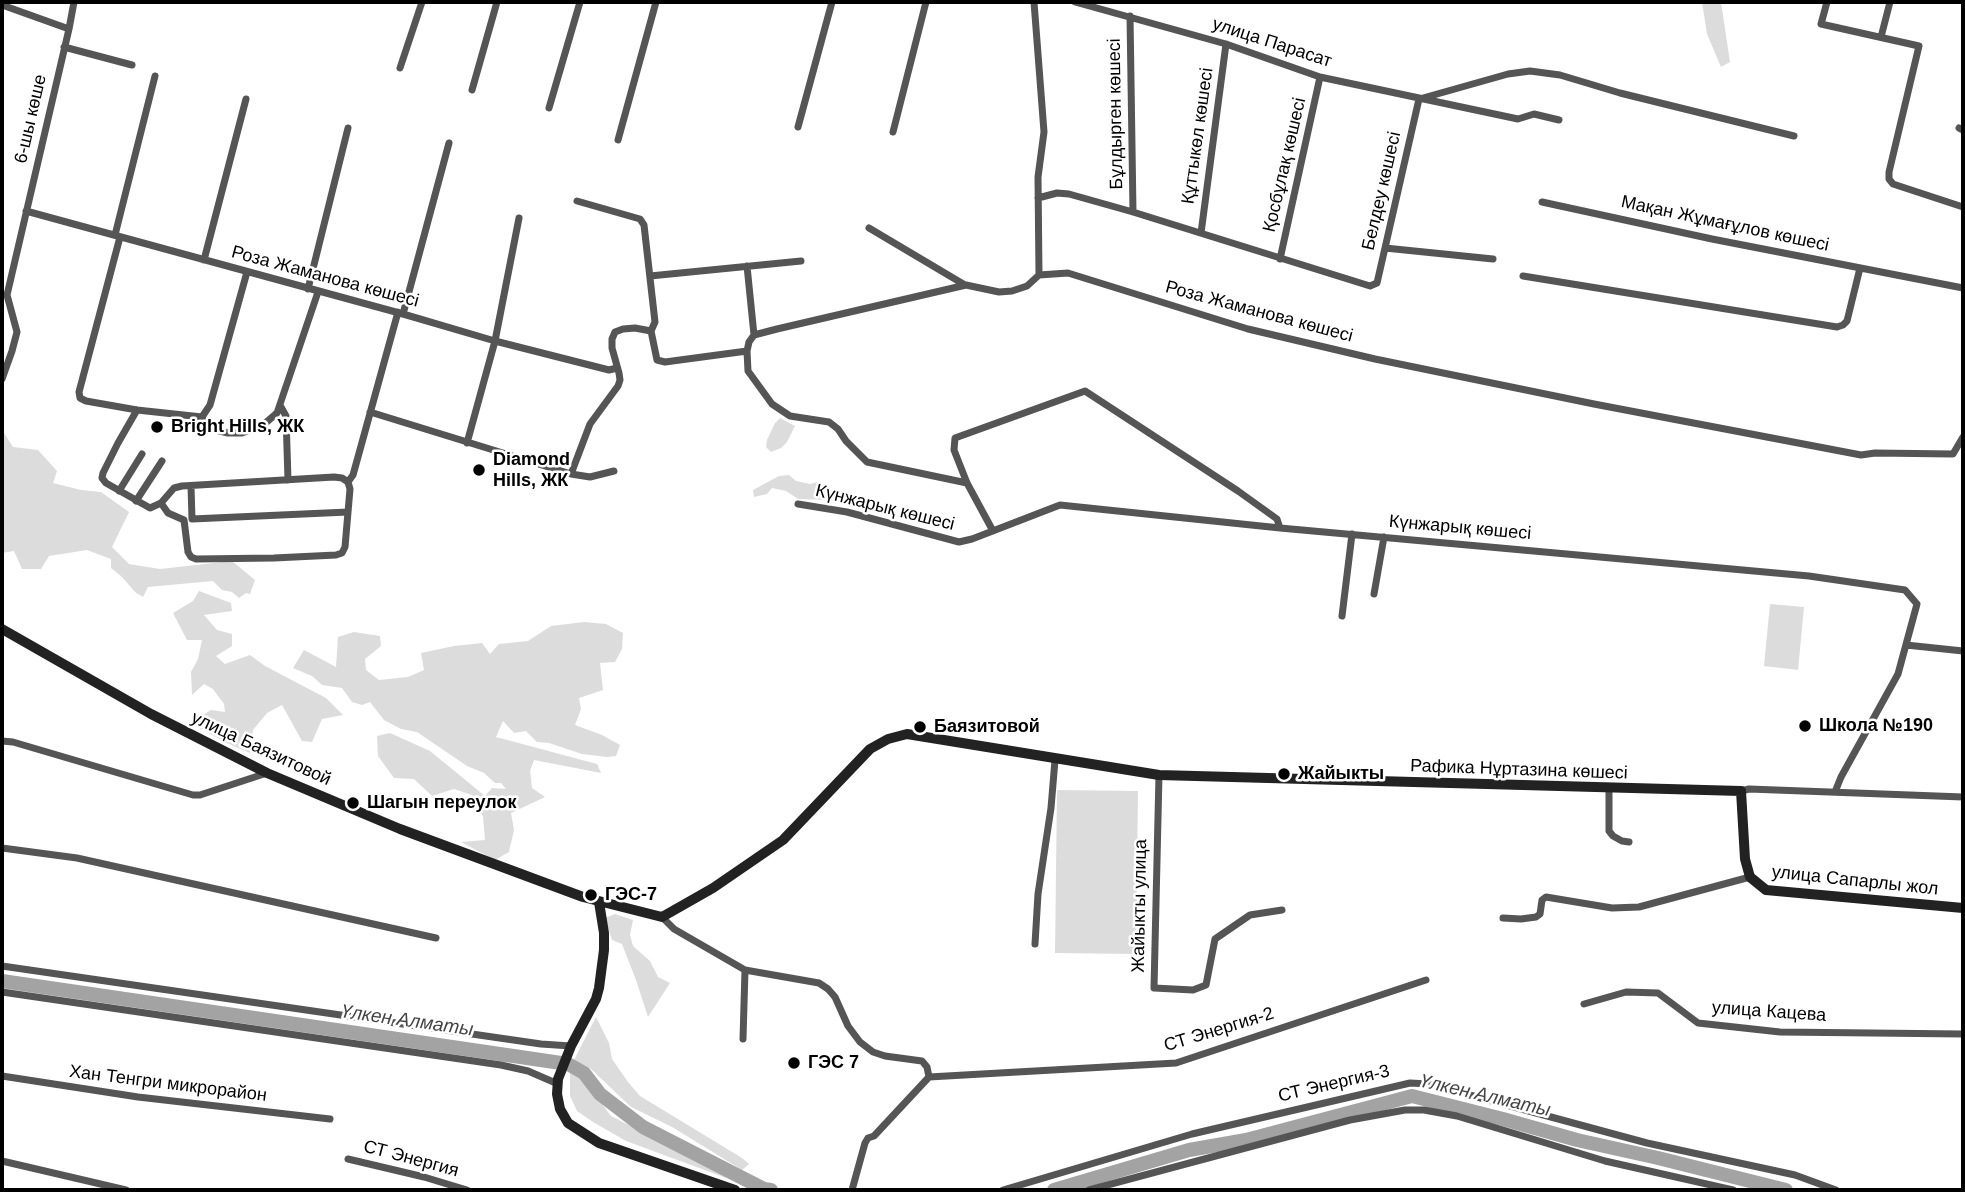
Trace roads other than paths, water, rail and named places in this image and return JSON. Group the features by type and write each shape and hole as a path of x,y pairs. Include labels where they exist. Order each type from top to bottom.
{"street":[{"name":"6-шы көше","path":"2,379 17,332 7,295 74,2"},
{"path":"400,68 422,2"},
{"path":"472,90 497,2"},
{"path":"549,108 580,2"},
{"path":"618,140 656,2"},
{"path":"798,127 832,2"},
{"path":"892,132 926,2"},
{"path":"1034,2 1044,132 1038,177 1039,275"},
{"name":"улица Парасат","path":"1075,2 1226,44 1321,77 1518,119 1534,114 1559,120"},
{"path":"1827,2 1821,24 1919,46 1889,179 1893,184 1963,207"},
{"path":"1881,37 1890,2"},
{"path":"2,5 69,29"},
{"name":"Бұлдырген көшесі","path":"1130,16 1133,212"},
{"name":"Құттыкөл көшесі","path":"1201,233 1226,44"},
{"path":"64,47 132,65"},
{"path":"1419,99 1508,74 1530,71 1560,75 1620,93 1794,135"},
{"path":"155,76 79,392 80,398 137,410 202,417 211,429 228,433 242,433 262,426 281,407 318,292"},
{"name":"Қосбұлақ көшесі","path":"1280,259 1321,77"},
{"path":"204,260 246,99"},
{"name":"Белдеу көшесі","path":"1280,259 1370,286 1377,283 1419,99"},
{"path":"309,289 348,128"},
{"path":"348,482 353,475 449,143"},
{"path":"1038,198 1057,193 1069,194 1280,259"},
{"path":"577,201 640,219 645,225 655,322 651,331 657,360 665,362 747,351"},
{"name":"Мақан Жұмағұлов көшесі","path":"1542,202 1712,239 1963,288"},
{"name":"Роза Жаманова көшесі","path":"26,211 495,341 609,370 617,368"},
{"path":"467,443 495,341 519,218"},
{"path":"869,228 966,285"},
{"path":"1385,248 1493,259"},
{"path":"650,276 801,261"},
{"path":"747,266 754,335 747,351 748,372 772,404 790,416 829,422 867,462 967,484"},
{"path":"1523,276 1837,327 1847,321 1860,268"},
{"path":"202,417 210,405 247,272"},
{"name":"Роза Жаманова көшесі","path":"754,335 966,285 999,292 1012,291 1027,286 1039,275 1068,273 1248,328 1375,359 1581,402 1861,455 1953,454 1963,437"},
{"path":"571,474 590,424 620,380 611,348 615,332 635,328 651,331"},
{"path":"993,531 967,484 954,450 955,438 1085,391 1238,491 1276,519 1280,528"},
{"path":"281,407 286,416 288,480"},
{"path":"137,410 102,478 106,483 150,508 161,503 174,488 182,486 334,477 348,482 350,489 345,547 342,553 336,555 274,558 191,557 184,520 168,513 161,503"},
{"path":"370,412 571,474 590,477 614,471"},
{"path":"119,491 142,454"},
{"path":"136,501 162,461"},
{"path":"191,486 192,519 348,512"},
{"name":"Күнжарық көшесі","path":"798,504 847,512 959,542 1060,505 1280,528 1809,576 1905,590 1917,604 1898,674 1840,777 1835,792"},
{"path":"1342,616 1352,534"},
{"path":"1374,594 1384,537"},
{"name":"улица Баязитовой","path":"2,629 152,714 267,773 400,829 600,902 662,917"},
{"path":"1906,645 1963,651"},
{"name":"Рафика Нұртазина көшесі","path":"662,917 713,888 783,840 870,749 888,739 907,734 1159,775 1609,789 1749,789 1963,797"},
{"path":"2,741 193,795 267,773"},
{"path":"1035,944 1038,894 1055,760"},
{"name":"Жайыкты улица","path":"1159,775 1154,988 1193,990 1206,985 1215,939 1250,915 1282,910"},
{"path":"1609,789 1609,831 1613,836 1629,842"},
{"name":"улица Сапарлы жол","path":"1741,791 1745,859 1750,877 1766,890 1963,908"},
{"path":"2,848 77,858 436,938"},
{"path":"1503,918 1536,917 1540,914 1542,900 1546,897 1612,908 1639,907 1750,877"},
{"path":"600,902 604,950 599,988 561,1071 556,1094 560,1109 568,1123 599,1143 684,1168 735,1190"},
{"path":"662,917 674,929 745,970 819,983 835,997 848,1026 860,1042 873,1052 922,1060 927,1067 929,1077 874,1136 868,1138 852,1190"},
{"path":"2,967 541,1044 569,1051"},
{"path":"743,1039 745,970"},
{"name":"СТ Энергия-2","path":"929,1077 1176,1063 1426,980"},
{"path":"2,992 501,1065 528,1071 558,1084"},
{"name":"улица Кацева","path":"1584,1004 1626,992 1658,993 1698,1023 1780,1032 1963,1034"},
{"name":"Хан Тенгри микрорайон","path":"2,1076 138,1097 330,1119"},
{"name":"СТ Энергия-3","path":"1003,1190 1192,1134 1410,1083 1429,1084 1647,1143 1796,1175 1836,1190"},
{"path":"1089,1190 1350,1120 1405,1110 1457,1116 1605,1161 1733,1190"},
{"name":"СТ Энергия","path":"348,1159 467,1190"},
{"path":"2,1161 126,1190"}],"waterway":[{"name":"Үлкен Алматы","path":"2,981 568,1064 584,1073 600,1094 643,1127 764,1189 771,1190"},
{"name":"Үлкен Алматы","path":"1054,1190 1189,1150 1246,1140 1412,1096 1577,1140 1786,1190"}],"place":[{"name":"Bright Hills, ЖК","path":"157,427"},
{"name":"Diamond Hills, ЖК","path":"479,470"},
{"name":"Школа №190","path":"1805,726"},
{"name":"Баязитовой","path":"920,727"},
{"name":"Жайыкты","path":"1284,774"},
{"name":"Шагын переулок","path":"353,803"},
{"name":"ГЭС-7","path":"591,895"},
{"name":"ГЭС 7","path":"794,1063"}]}
